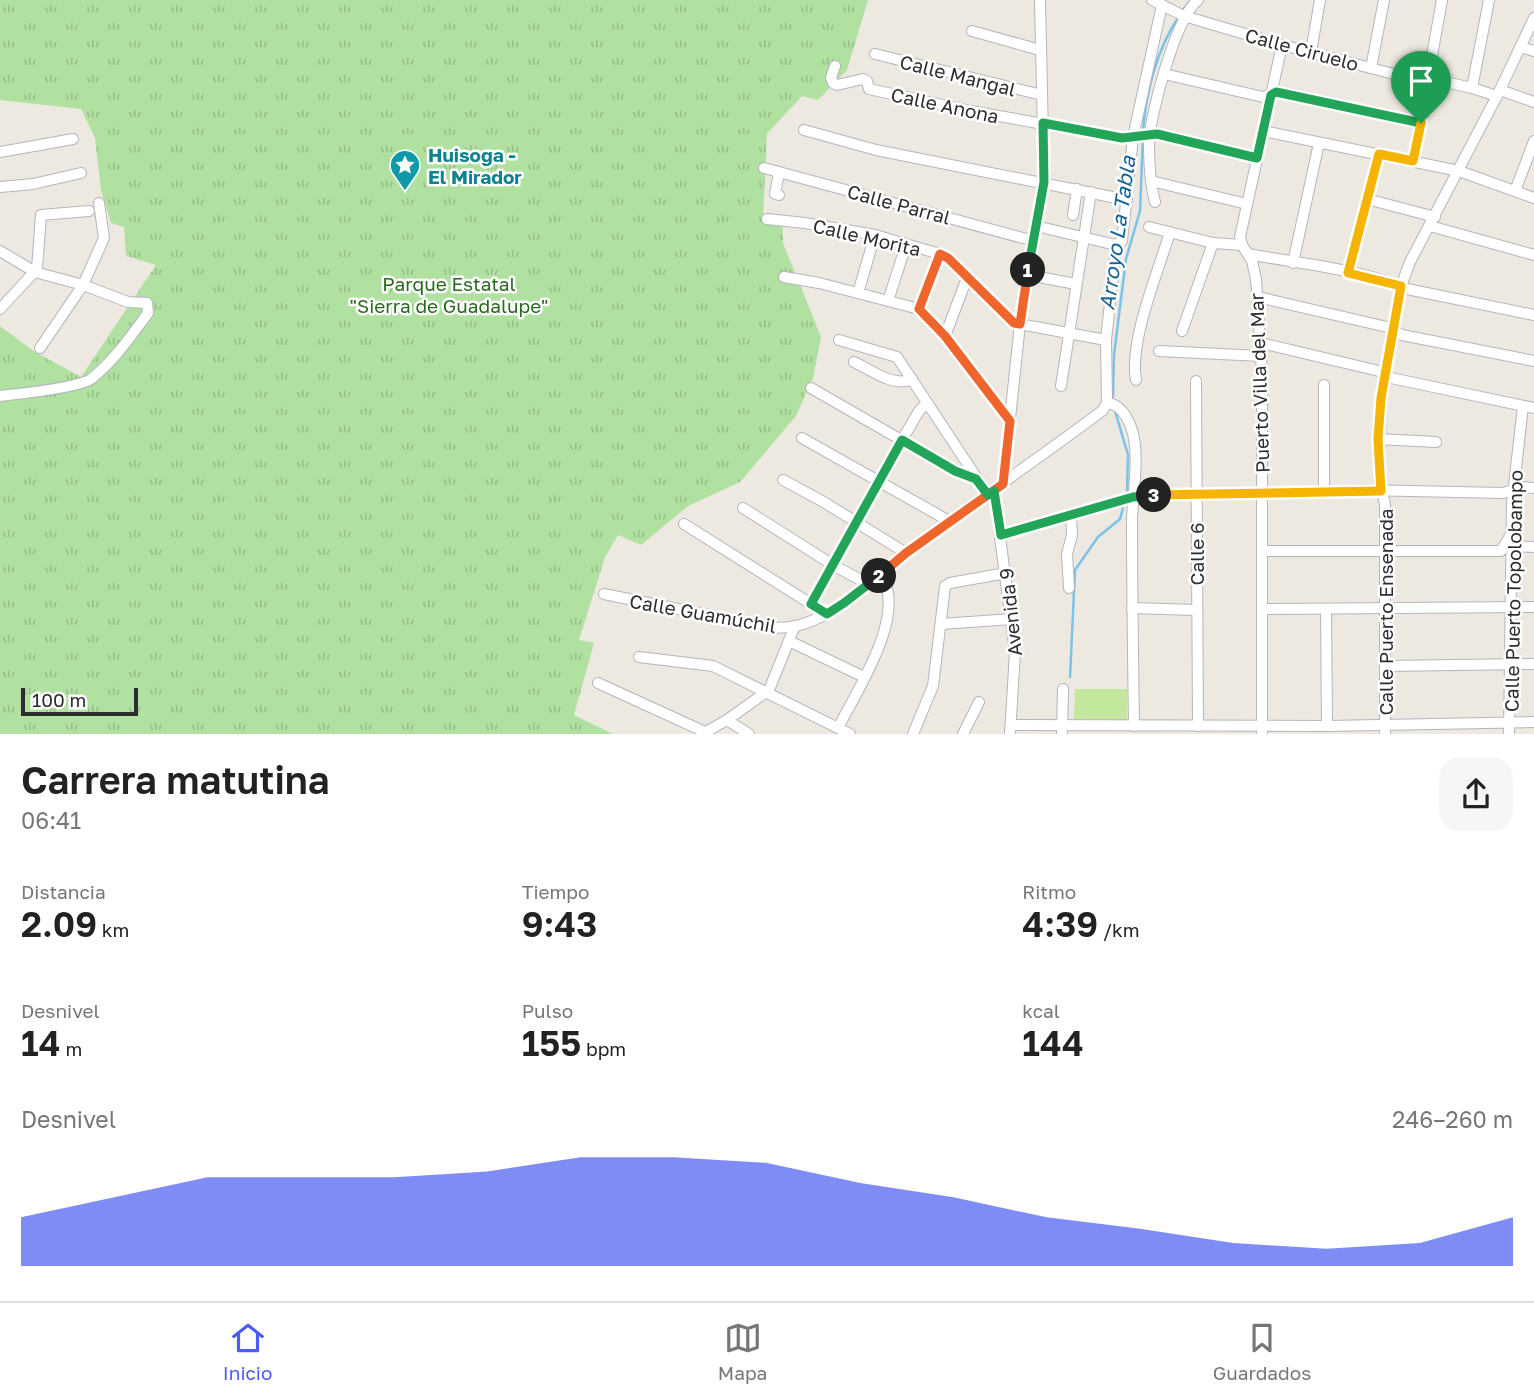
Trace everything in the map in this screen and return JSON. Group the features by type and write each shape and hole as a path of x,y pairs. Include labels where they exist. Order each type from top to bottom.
{"street":[{"path":"811,388 955,471 995,490 1010,421 1020,324 1044,182 1040,0"},
{"path":"1036,226 1116,245 1122,242 1127,200 1171,10 1181,0"},
{"path":"1171,10 1198,0"},
{"path":"1311,52 1320,0"},
{"path":"1371,68 1384,0"},
{"path":"1413,161 1442,0"},
{"path":"1472,88 1489,0"},
{"path":"1155,202 1141,136 1164,74 1171,10"},
{"name":"Calle Ciruelo","path":"1171,10 1282,45 1371,68 1534,102"},
{"name":"Calle Puerto Ensenada","path":"1385,729 1385,504 1381,491 1378,439 1384,374 1401,286 1410,262 1534,18"},
{"path":"972,31 1040,50"},
{"path":"1245,249 1240,237 1282,45"},
{"path":"1520,47 1534,51"},
{"name":"Calle Mangal","path":"874,54 1042,95"},
{"name":"Calle Anona","path":"835,66 831,78 835,85 842,86 863,79 873,92 894,93 971,111 1043,123"},
{"path":"1164,74 1263,97 1282,92 1421,123"},
{"path":"1043,123 1122,138 1168,136 1257,158"},
{"path":"804,130 876,150 1127,200"},
{"path":"1264,131 1458,171 1534,198"},
{"path":"0,152 73,139"},
{"path":"1293,263 1319,143"},
{"path":"1515,191 1533,146"},
{"path":"1348,273 1379,154"},
{"name":"Calle Parral","path":"764,168 1034,241"},
{"path":"779,172 774,191 779,195"},
{"path":"0,187 33,184 81,173"},
{"path":"1151,181 1247,204"},
{"path":"1073,215 1077,189"},
{"path":"1061,386 1091,192"},
{"path":"1367,199 1534,255"},
{"path":"40,348 83,285 104,238 99,203"},
{"path":"0,309 35,272 39,262 41,215 89,211"},
{"name":"Calle Morita","path":"767,219 875,235 940,254 948,258 1010,320 1107,340"},
{"path":"1149,227 1293,263 1534,315"},
{"path":"1136,380 1134,369 1137,343 1170,232"},
{"path":"858,293 875,235"},
{"path":"1182,331 1213,243"},
{"path":"1116,245 1107,340 1107,403 1117,407 1130,425 1135,447 1132,608 1134,726"},
{"path":"888,301 906,246"},
{"name":"Puerto Villa del Mar","path":"1245,249 1255,270 1261,343 1262,730"},
{"path":"0,251 35,272 83,285 128,302 147,303 148,313 122,348 90,379 33,392 0,396"},
{"path":"919,309 940,254"},
{"path":"1028,275 1076,284"},
{"path":"784,277 919,309 945,336 1010,421"},
{"path":"945,336 967,278"},
{"path":"1258,297 1387,327 1402,335 1534,361"},
{"path":"839,340 894,354 976,479"},
{"path":"1261,343 1379,371 1391,378 1528,407"},
{"path":"1159,351 1261,356"},
{"path":"854,362 897,382 912,379"},
{"name":"Calle 6","path":"1196,381 1198,726"},
{"path":"1324,386 1324,493"},
{"path":"811,604 902,440 927,402"},
{"name":"Calle Guamúchil","path":"604,594 767,627 794,628 827,614 906,553 1102,411 1107,403"},
{"name":"Calle Puerto Topolobampo","path":"1509,728 1513,489 1528,407"},
{"path":"802,438 949,522"},
{"path":"1378,439 1436,442"},
{"path":"783,480 906,553"},
{"path":"1001,535 1133,497 1381,491 1503,493 1513,489 1534,488"},
{"name":"Avenida 9","path":"995,490 1012,619 1016,672 1010,729"},
{"path":"743,508 868,584"},
{"path":"1069,588 1067,554 1072,535 1071,517"},
{"path":"684,524 827,614"},
{"path":"1262,551 1501,551 1512,531"},
{"path":"1512,545 1534,547"},
{"path":"913,734 933,686 946,585 1006,573"},
{"path":"838,728 884,634 889,618 888,589 881,574"},
{"path":"1262,609 1534,607"},
{"path":"1132,608 1196,610"},
{"path":"1326,609 1327,726"},
{"path":"942,624 1012,619"},
{"path":"598,682 703,733 727,720 771,687 794,628"},
{"path":"789,641 864,677"},
{"path":"639,657 706,664 767,691 850,734"},
{"path":"1385,666 1534,664"},
{"path":"1062,730 1063,689"},
{"path":"964,734 979,702"},
{"path":"727,720 749,734"},
{"path":"1010,729 1095,730 1134,726 1262,730 1327,726 1385,729 1509,728 1534,722"}],"green space":[{"name":"Parque Estatal \"Sierra de Guadalupe\"","path":"0,0 868,0 847,70 818,100 802,96 767,134 763,219 783,219 783,243 821,337 813,378 796,416 740,482 688,506 641,545 618,535 605,557 579,640 594,643 574,715 613,734 0,734 0,326 35,352 81,377 156,265 126,256 124,227 111,223 101,190 95,138 81,109 0,100"},
{"path":"1075,689 1127,689 1127,720 1074,719"}],"waterway":[{"name":"Arroyo La Tabla","path":"1181,12 1191,0"},
{"name":"Arroyo La Tabla","path":"1143,131 1154,72 1164,43 1178,18"},
{"name":"Arroyo La Tabla","path":"1113,397 1114,355 1126,259 1140,211 1143,137"},
{"name":"Arroyo La Tabla","path":"1115,411 1128,455 1127,493"},
{"name":"Arroyo La Tabla","path":"1070,677 1075,570 1098,537 1120,519 1123,508"}],"place":[{"name":"Huisoga - El Mirador","path":"405,192"}],"route":[{"path":"1421,123 1276,92 1271,95 1257,158 1157,134 1122,138 1043,123 1043,192 1020,324 1010,320 948,258 940,254 919,309 945,336 1010,421 1003,484 988,495 949,522 906,553 827,614 811,604 902,440 955,471 976,479 988,495 994,491 1001,535 1139,496 1381,491 1378,439 1381,398 1401,286 1348,273 1379,154 1413,161 1421,123"}]}
